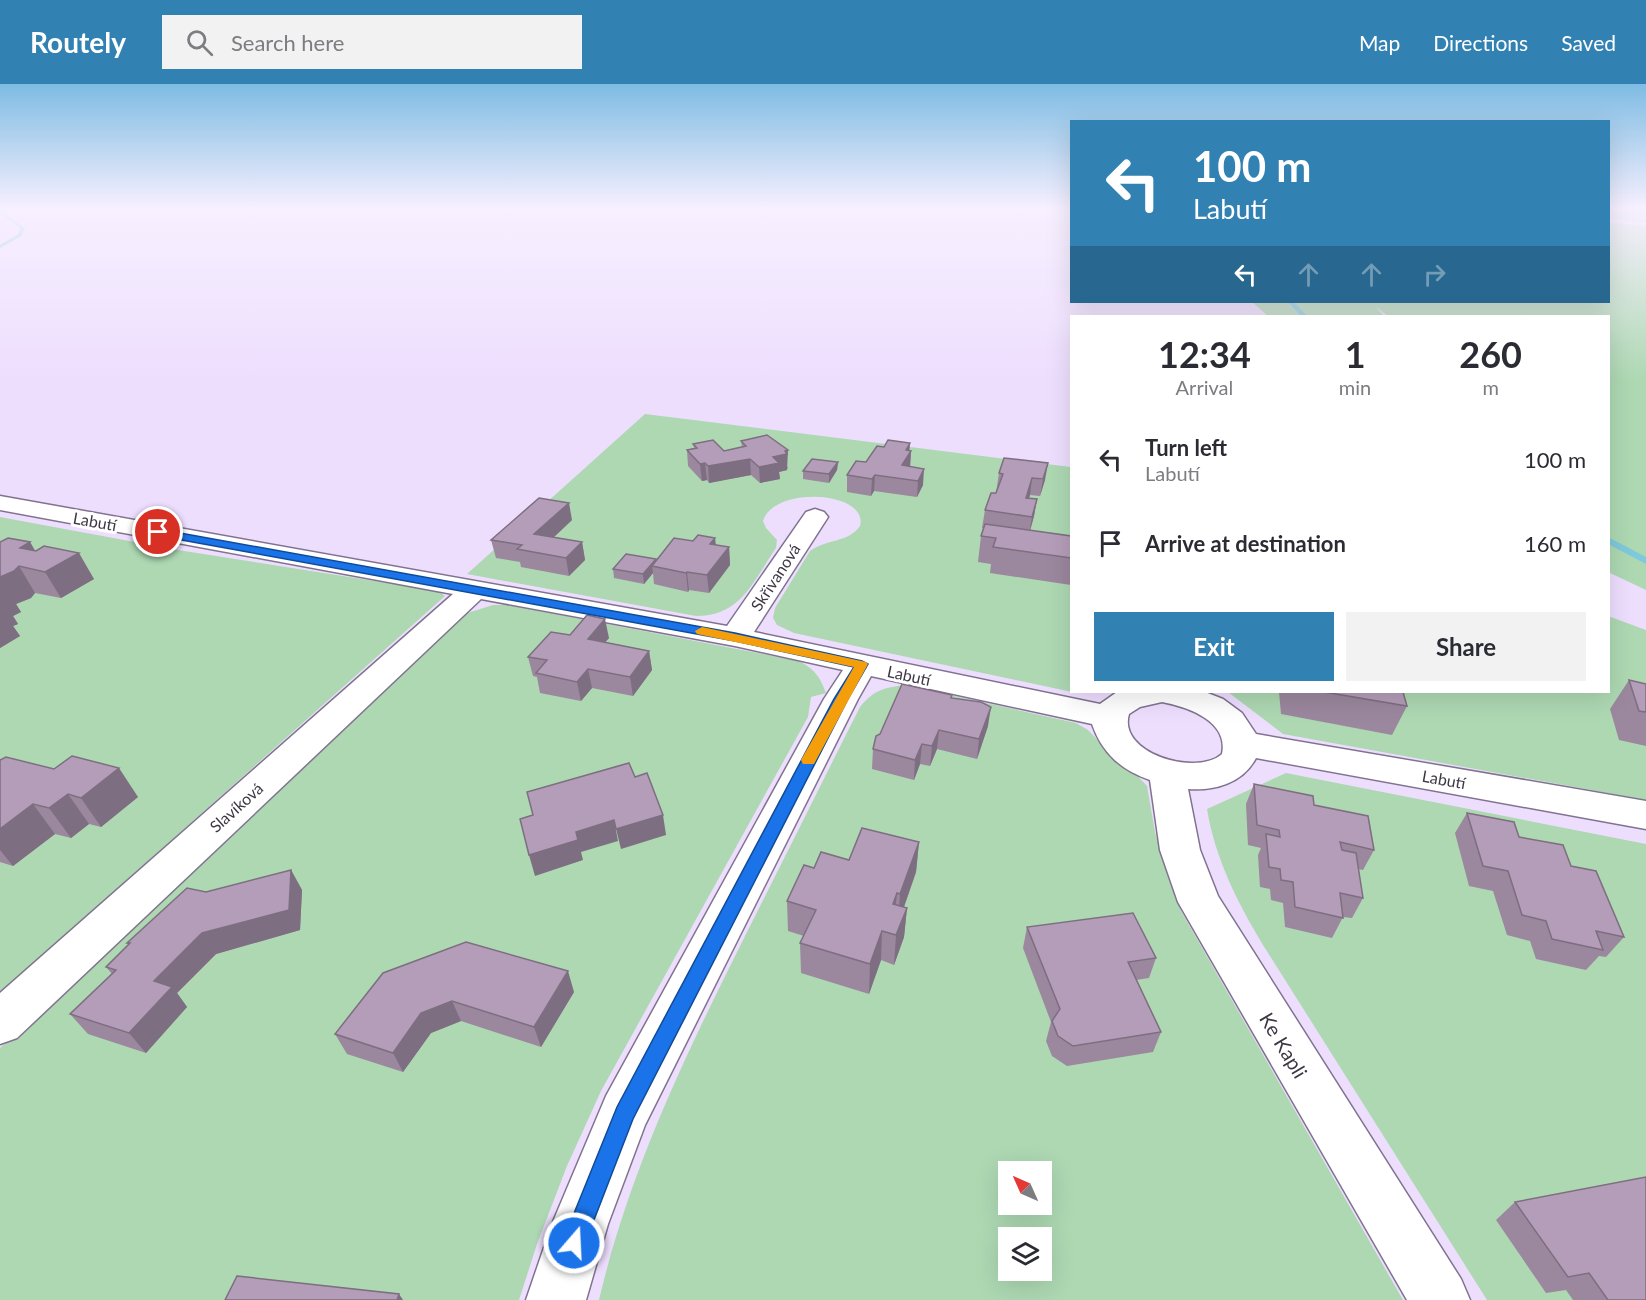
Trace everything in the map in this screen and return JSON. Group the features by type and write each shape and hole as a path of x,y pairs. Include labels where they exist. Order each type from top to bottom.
{"street":[{"name":"Labutí","path":"0,503 735,637 1109,717"},
{"name":"Skřivanová","path":"735,637 814,518"},
{"name":"Slavíková","path":"0,1023 473,591"},
{"path":"556,1300 580,1224 624,1114 841,699 862,664"},
{"path":"1143,693 1127,698 1115,706 1109,717 1110,729 1116,743 1128,755 1146,766 1167,774 1191,777 1213,776 1230,768 1240,757 1243,744 1238,731 1229,720 1200,700 1182,693"},
{"name":"Labutí","path":"1243,744 1646,815"},
{"name":"Ke Kapli","path":"1167,774 1180,850 1199,902 1440,1300"}],"green space":[{"path":"1610,267 1646,267 1646,590 1610,573 1610,315 1387,315 1376,307 1383,315 1267,315 1253,303 1610,303"},
{"path":"645,414 1070,467 1070,692 794,633 777,625 773,618 775,608 810,551 849,535 860,526 859,514 850,505 836,500 819,497 801,498 784,502 771,509 763,521 777,540 776,548 745,594 725,610 712,614 696,616 467,574"},
{"path":"0,517 178,550 438,591 445,596 129,878 134,879 0,996"},
{"path":"493,605 509,605 799,661 816,674 826,693 811,697 808,717 601,1091 567,1166 537,1244 519,1300 0,1300 0,1048 461,615"},
{"path":"1610,617 1646,630 1646,800 1283,734 1229,693 1610,693"},
{"path":"905,685 1076,723 1088,730 1147,786 1155,832 1181,911 1403,1300 599,1300 626,1206 680,1071 722,982 860,707 875,693"},
{"path":"1286,773 1646,844 1646,1300 1487,1300 1263,945 1244,912 1221,862 1207,809"}],"building":[{"path":"767,435 788,450 785,451 787,454 773,457 779,463 759,467 750,459 708,466 705,463 700,464 687,450 697,448 693,444 713,440 724,451 746,446 741,441"},
{"path":"888,440 910,443 906,450 911,451 902,465 924,469 918,481 875,475 872,479 847,475 856,461 866,462 877,446 884,447"},
{"path":"1004,458 1048,463 1043,479 1032,478 1026,498 1037,499 1032,517 985,510 991,493 996,493 1003,474 999,473"},
{"path":"812,459 838,462 829,474 803,471"},
{"path":"539,498 569,503 534,534 582,542 566,558 517,549 522,545 491,540"},
{"path":"985,524 1070,536 1070,558 993,547 996,538 981,536"},
{"path":"698,535 715,538 710,544 729,547 707,575 652,566 674,538 693,541"},
{"path":"8,538 30,542 20,548 36,551 44,546 79,553 45,572 19,566 14,571 0,577 0,542"},
{"path":"626,554 656,559 643,574 613,569"},
{"path":"587,615 605,619 588,639 649,651 630,677 588,669 577,682 536,673 547,660 528,657 551,632 570,635"},
{"path":"1629,680 1646,684 1646,712 1639,711"},
{"path":"902,684 952,695 951,698 981,702 991,707 979,739 939,730 932,746 922,744 915,760 873,749 876,736 880,734"},
{"path":"1330,693 1403,693 1407,706"},
{"path":"72,756 119,768 81,798 68,794 49,808 33,804 0,829 0,760 6,757 54,769"},
{"path":"629,763 635,777 647,773 663,815 616,829 614,820 576,832 578,840 529,855 520,819 533,815 527,792"},
{"path":"1254,784 1313,796 1314,805 1368,816 1374,850 1340,842 1342,850 1356,853 1363,898 1340,893 1343,918 1295,907 1293,882 1281,880 1280,869 1269,867 1266,834 1280,837 1279,830 1257,825"},
{"path":"1467,813 1514,822 1519,837 1563,845 1571,866 1596,871 1624,937 1596,931 1603,950 1552,939 1546,921 1522,915 1508,871 1483,866"},
{"path":"862,828 919,842 900,894 897,893 893,904 907,908 896,935 882,931 870,964 800,943 816,910 787,901 804,865 814,868 821,852 849,860"},
{"path":"291,870 289,910 202,933 154,981 172,987 129,1033 70,1014 116,970 106,967 130,943 127,943 187,888 206,892"},
{"path":"1133,913 1156,958 1128,962 1161,1032 1073,1046 1058,1036 1052,1021 1060,1009 1027,927"},
{"path":"466,942 568,971 534,1027 452,1001 421,1013 393,1053 335,1034 383,973"},
{"path":"1646,1177 1646,1300 1608,1300 1589,1273 1568,1277 1515,1202"},
{"path":"237,1276 399,1294 397,1300 225,1300"}],"waterway":[{"path":"1292,303 1303,315"},
{"path":"1610,541 1646,561"}],"slow traffic":[{"path":"702,631 862,664 809,760"}],"route":[{"path":"158,532 735,637 862,664 841,699 624,1114 574,1243"}]}
